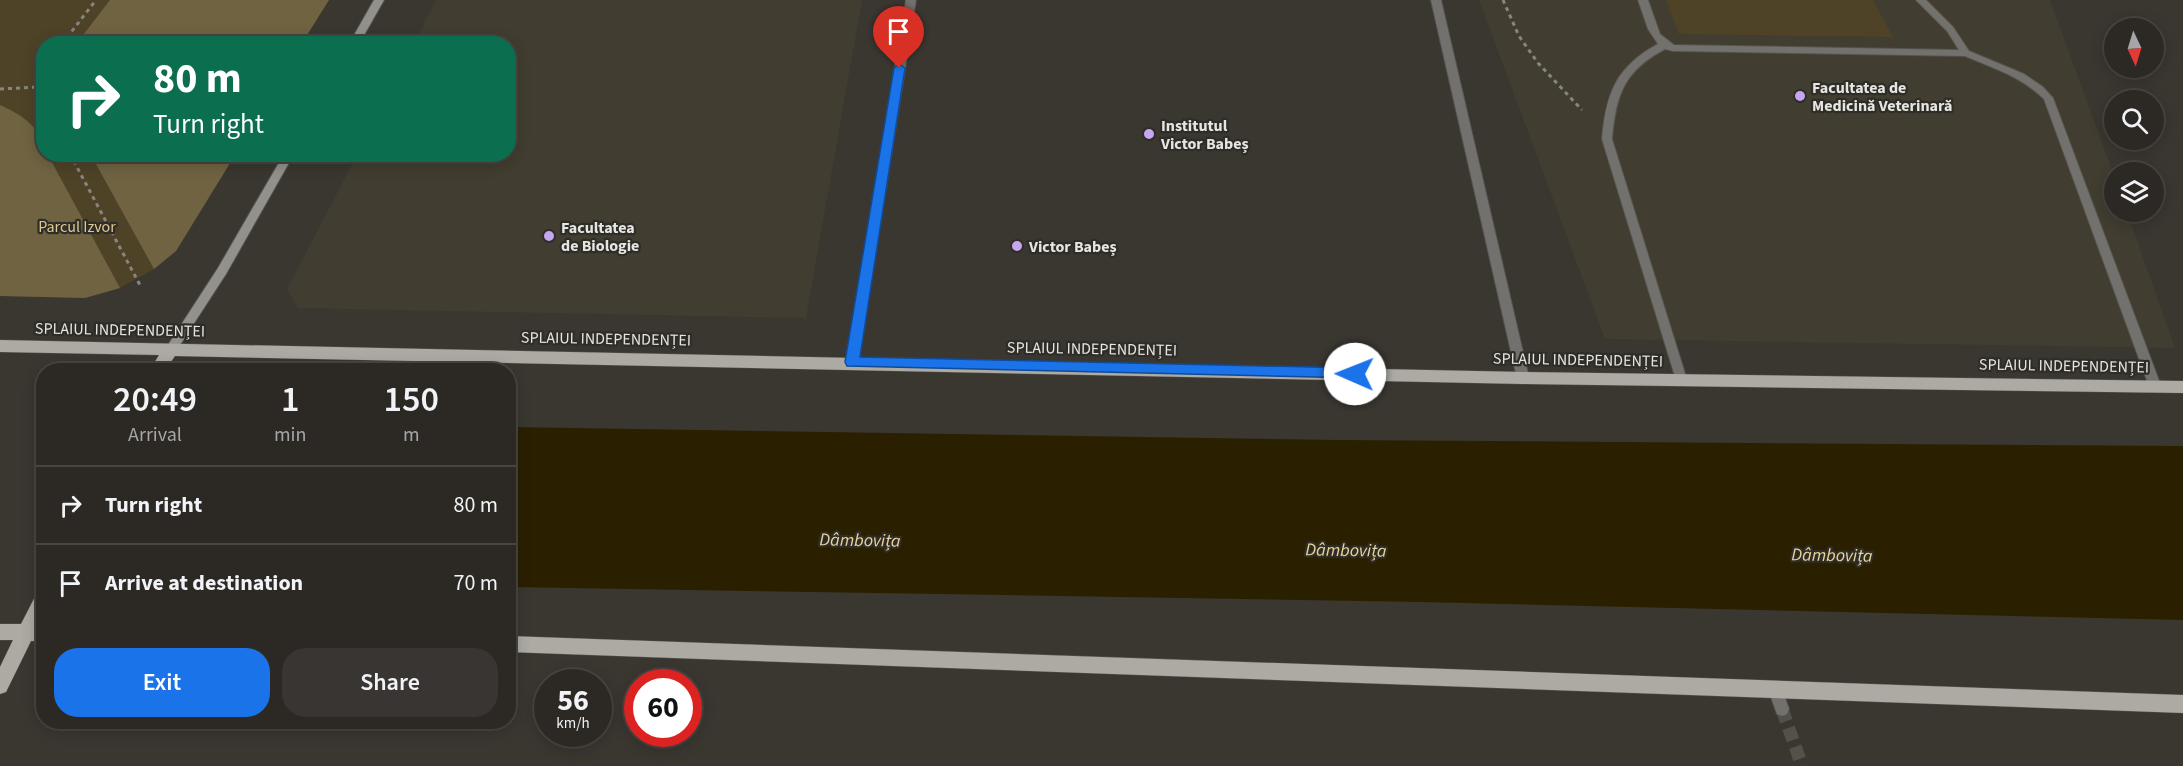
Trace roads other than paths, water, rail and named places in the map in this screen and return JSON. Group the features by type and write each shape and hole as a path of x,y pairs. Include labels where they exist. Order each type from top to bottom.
{"main road":[{"path":"359,36 379,0"},
{"path":"162,363 222,271 284,162"},
{"name":"SPLAIUL INDEPENDENȚEI","path":"0,346 852,362 1523,378 2183,387"},
{"path":"0,632 35,633"},
{"path":"0,686 35,633"},
{"path":"516,644 2183,704"}],"street":[{"path":"852,362 910,0"},
{"path":"1436,0 1523,378"},
{"path":"1643,0 1657,39 1673,48 1966,53 2029,80 2048,98 2155,386"},
{"path":"1921,0 1950,29 1966,53"},
{"path":"1664,45 1635,62 1616,86 1609,115 1607,139 1681,380"},
{"path":"1775,689 1782,709"}],"water":[{"name":"Dâmbovița","path":"516,427 1337,440 2183,446 2183,620 1421,602 516,587"}],"tunnel":[{"path":"1782,709 1802,766"}],"place":[{"name":"Facultatea de Medicină Veterinară","path":"1800,96"},
{"name":"Institutul Victor Babeș","path":"1149,134"},
{"name":"Facultatea de Biologie","path":"549,236"},
{"name":"Victor Babeș","path":"1017,246"}],"park label":[{"name":"Parcul Izvor","path":"77,226"}]}
